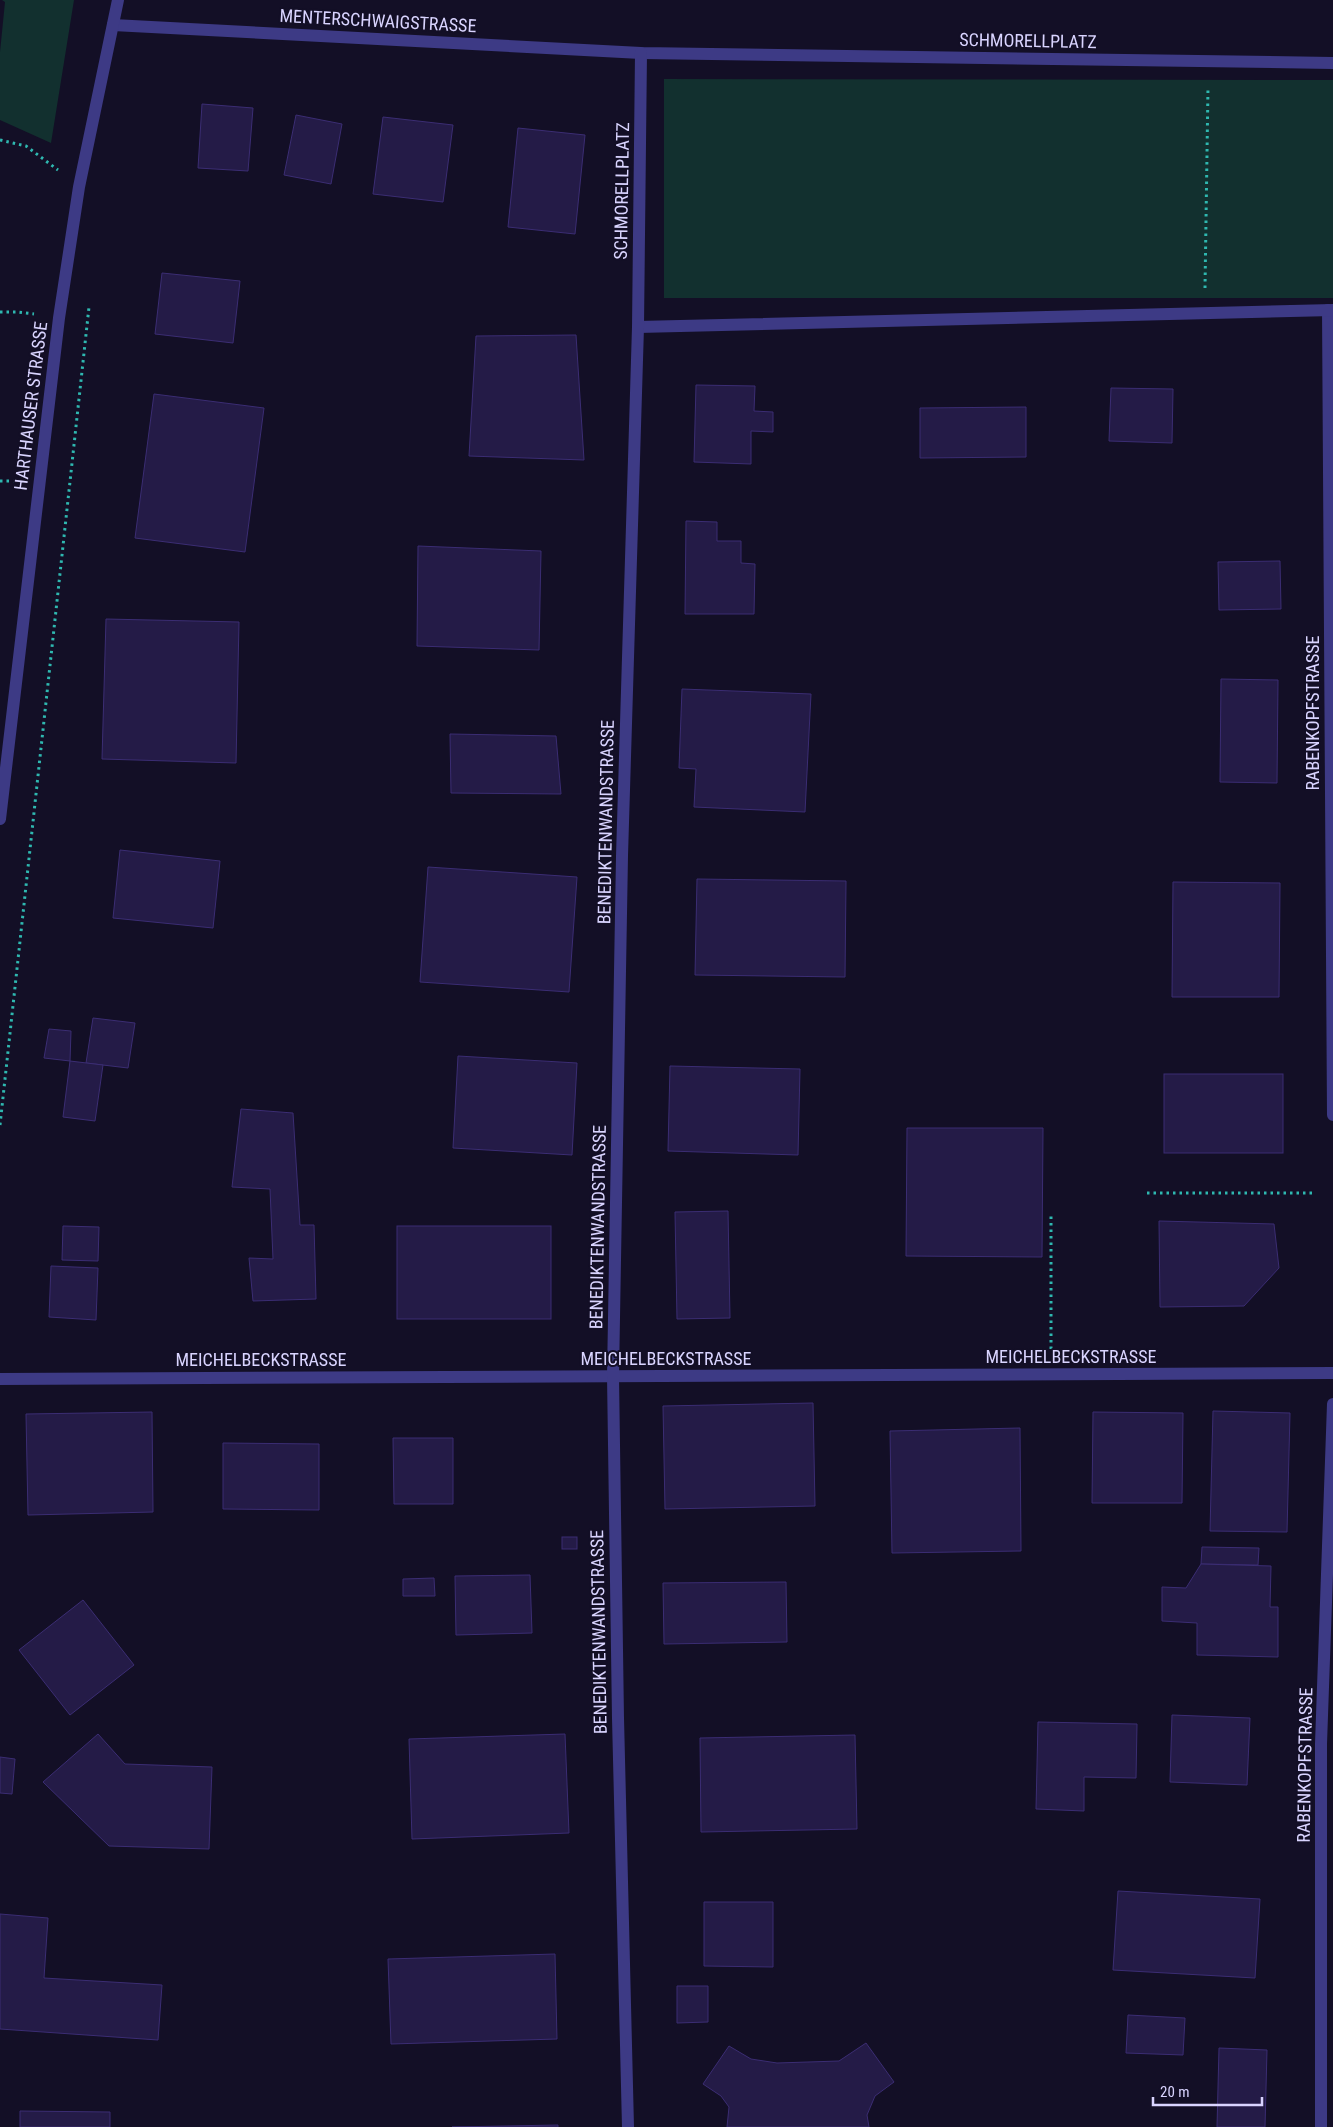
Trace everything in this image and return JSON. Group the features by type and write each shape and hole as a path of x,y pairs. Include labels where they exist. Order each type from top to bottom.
{"street":[{"name":"HARTHAUSER STRASSE","path":"0,819 59,318 79,187 118,0"},
{"name":"MENTERSCHWAIGSTRASSE","path":"113,25 641,53"},
{"name":"SCHMORELLPLATZ","path":"638,327 641,53 1333,63"},
{"path":"638,327 1330,310"},
{"name":"RABENKOPFSTRASSE","path":"1330,310 1333,1115"},
{"name":"BENEDIKTENWANDSTRASSE","path":"628,2127 618,1708 613,1376 622,866 638,327"},
{"name":"MEICHELBECKSTRASSE","path":"0,1379 1333,1373"},
{"name":"RABENKOPFSTRASSE","path":"1321,2127 1321,1744 1333,1404"}],"path":[{"path":"1204,314 1208,62"},
{"path":"0,140 26,146 79,187"},
{"path":"0,1124 89,304"},
{"path":"0,312 17,312 59,318"},
{"path":"1147,1193 1314,1193"},
{"path":"1051,1216 1051,1374"}],"green space":[{"path":"2,0 74,0 51,143 0,120 0,52 5,2"},
{"path":"664,79 1333,80 1333,298 664,298"}],"building":[{"path":"202,104 253,108 248,171 198,168"},
{"path":"296,115 342,124 331,184 284,175"},
{"path":"383,117 453,125 443,202 373,194"},
{"path":"518,128 585,135 575,234 508,227"},
{"path":"162,273 240,281 233,343 155,334"},
{"path":"576,335 584,460 469,456 476,336"},
{"path":"696,385 755,386 754,411 773,412 773,432 751,431 751,464 694,462"},
{"path":"1111,388 1173,389 1172,443 1109,441"},
{"path":"154,394 264,408 245,552 135,538"},
{"path":"1026,407 1026,457 920,458 920,408"},
{"path":"686,521 717,522 717,541 741,541 741,563 755,564 754,614 685,614"},
{"path":"418,546 541,551 539,650 417,646"},
{"path":"1280,561 1281,609 1219,610 1218,562"},
{"path":"106,619 239,622 236,763 102,759"},
{"path":"1221,679 1278,680 1277,783 1220,782"},
{"path":"682,689 811,694 805,812 694,807 696,769 679,768"},
{"path":"450,734 556,736 561,794 451,793"},
{"path":"120,850 220,861 213,928 113,918"},
{"path":"428,867 577,877 569,992 420,982"},
{"path":"697,879 846,881 845,977 695,975"},
{"path":"1173,882 1280,883 1279,997 1172,997"},
{"path":"93,1018 135,1023 128,1068 86,1063"},
{"path":"49,1029 71,1031 70,1061 44,1058"},
{"path":"458,1056 577,1063 572,1155 453,1148"},
{"path":"70,1061 103,1065 95,1121 63,1117"},
{"path":"670,1066 800,1069 798,1155 668,1151"},
{"path":"1164,1074 1283,1074 1283,1153 1164,1153"},
{"path":"241,1109 293,1113 300,1225 314,1225 316,1299 253,1301 249,1258 273,1259 270,1189 232,1187"},
{"path":"907,1128 1043,1128 1042,1257 906,1256"},
{"path":"728,1211 730,1318 677,1319 675,1212"},
{"path":"1159,1221 1274,1224 1279,1268 1244,1306 1160,1307"},
{"path":"63,1226 99,1227 98,1261 62,1260"},
{"path":"397,1226 551,1226 551,1319 397,1319"},
{"path":"51,1266 98,1268 96,1320 49,1317"},
{"path":"813,1403 815,1506 665,1509 663,1406"},
{"path":"1213,1411 1290,1413 1287,1532 1210,1531"},
{"path":"152,1412 153,1512 28,1515 26,1414"},
{"path":"1093,1412 1183,1413 1182,1503 1092,1503"},
{"path":"1020,1428 1021,1551 892,1553 890,1431"},
{"path":"393,1438 453,1438 453,1504 394,1504"},
{"path":"223,1443 319,1444 319,1510 223,1509"},
{"path":"562,1537 577,1537 577,1549 562,1549"},
{"path":"1202,1547 1259,1548 1258,1565 1201,1564"},
{"path":"1201,1564 1271,1566 1270,1607 1278,1607 1278,1657 1197,1655 1197,1623 1162,1621 1162,1587 1186,1588"},
{"path":"530,1575 532,1633 456,1635 455,1576"},
{"path":"434,1578 435,1596 403,1596 403,1579"},
{"path":"786,1582 787,1642 664,1644 663,1583"},
{"path":"83,1600 134,1665 70,1715 19,1650"},
{"path":"1172,1715 1250,1718 1247,1785 1170,1782"},
{"path":"1038,1722 1137,1724 1136,1778 1084,1777 1084,1811 1036,1809"},
{"path":"98,1734 125,1764 212,1767 209,1849 109,1846 43,1782"},
{"path":"565,1734 569,1833 412,1839 409,1739"},
{"path":"855,1735 857,1829 701,1832 700,1738"},
{"path":"0,1757 15,1759 12,1794 0,1793"},
{"path":"1118,1891 1260,1899 1255,1978 1113,1970"},
{"path":"704,1902 773,1902 773,1967 704,1966"},
{"path":"0,1914 48,1918 44,1978 162,1985 158,2040 0,2029"},
{"path":"555,1954 557,2039 391,2044 388,1959"},
{"path":"677,1986 708,1986 708,2022 677,2023"},
{"path":"1128,2015 1185,2018 1183,2055 1126,2053"},
{"path":"866,2043 894,2082 875,2096 867,2115 869,2127 727,2127 729,2107 721,2096 703,2084 729,2046 751,2059 777,2063 839,2061"},
{"path":"1219,2048 1267,2050 1265,2127 1217,2127"},
{"path":"20,2111 110,2112 110,2127 20,2127"},
{"path":"558,2125 558,2127 452,2127"}]}
